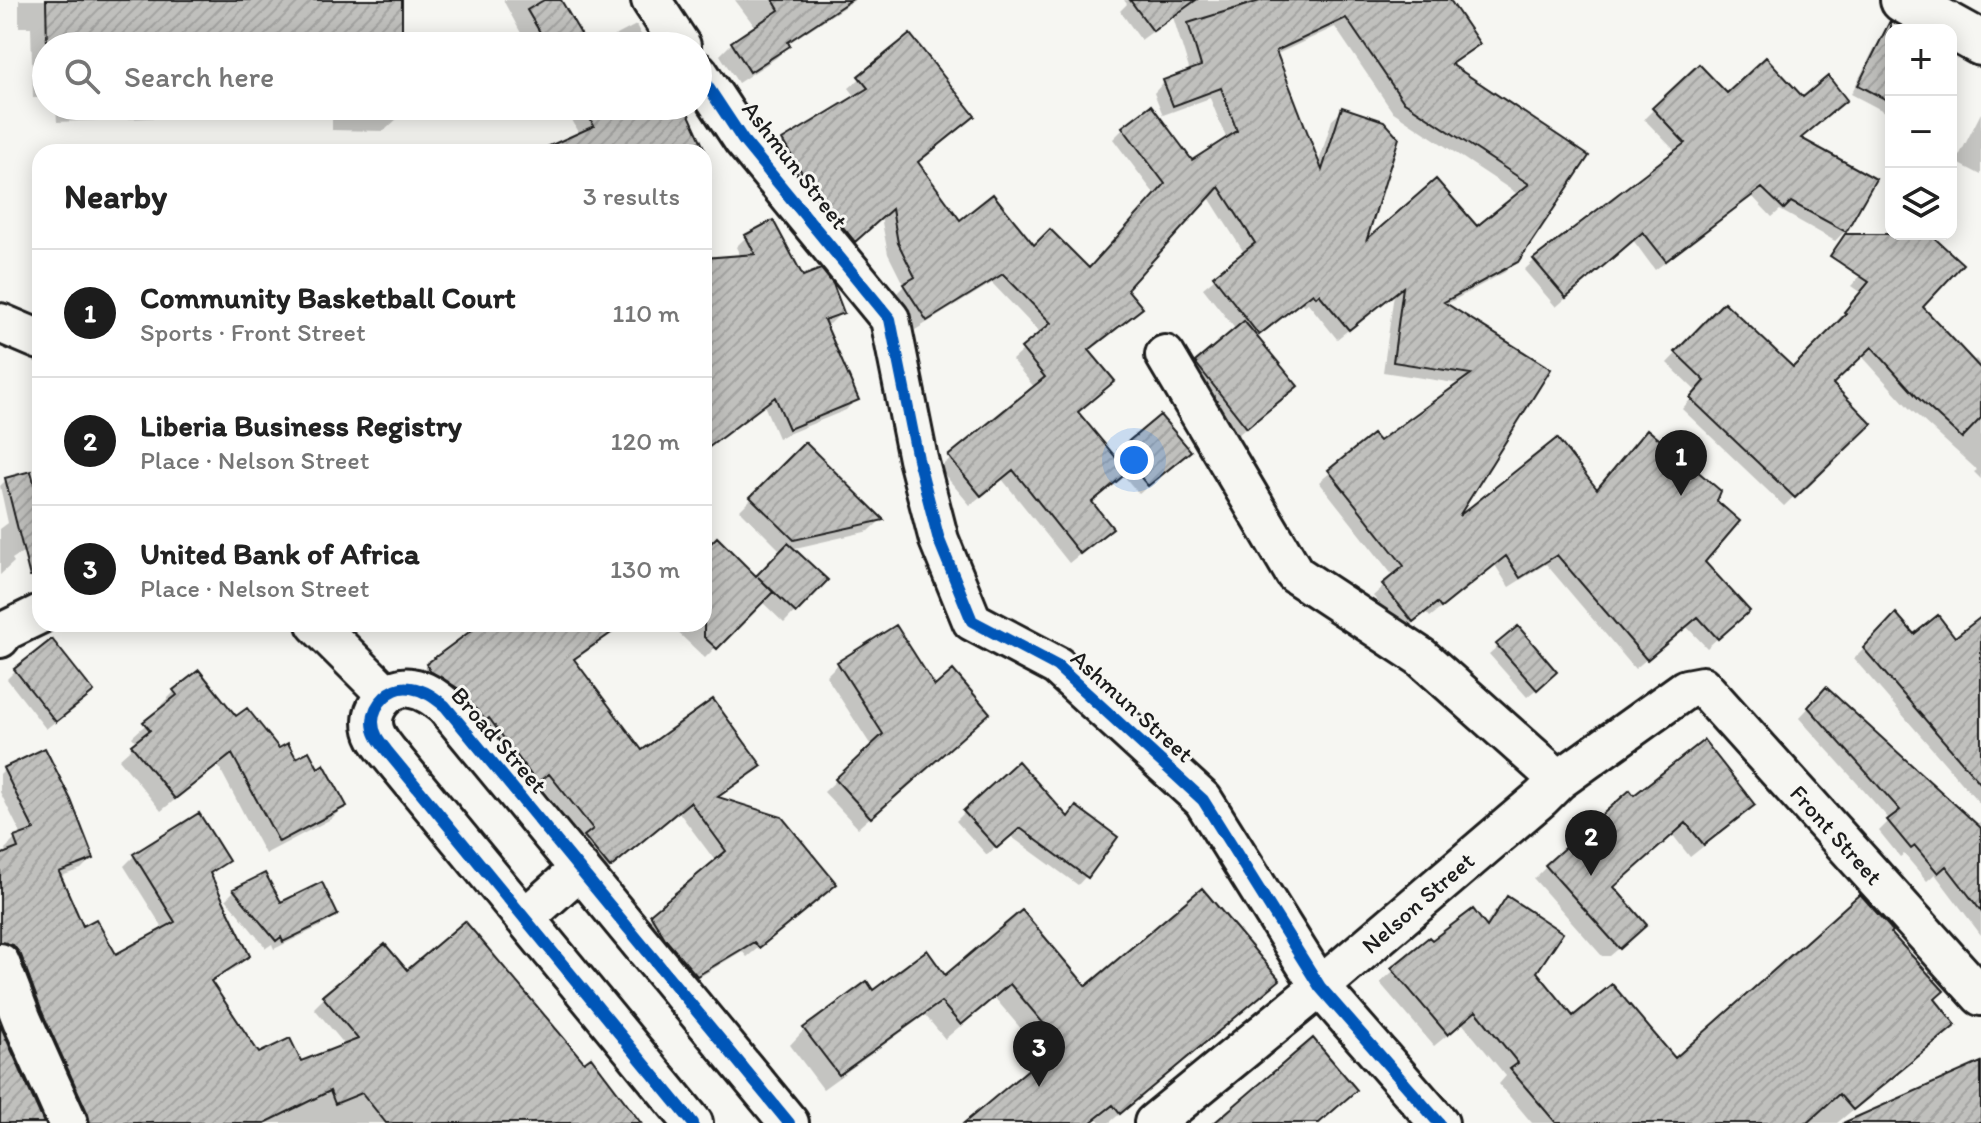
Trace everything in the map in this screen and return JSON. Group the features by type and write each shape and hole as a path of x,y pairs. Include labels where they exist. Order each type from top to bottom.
{"main road":[{"path":"1903,0 1981,43"}],"street":[{"path":"651,0 672,32"},
{"name":"Ashmun Street","path":"712,93 743,140 890,319 918,459 939,540 972,621 1057,666 1203,800 1320,987 1439,1123"},
{"path":"0,323 32,337"},
{"path":"1165,355 1295,574 1421,657 1559,780"},
{"path":"0,638 5,631 32,618"},
{"path":"325,632 393,691"},
{"path":"349,632 393,691"},
{"name":"Front Street","path":"1686,689 1702,686 1981,996"},
{"name":"Broad Street","path":"393,691 411,688 429,694 445,706 789,1123"},
{"name":"Nelson Street","path":"1154,1123 1320,987 1559,780 1686,689"},
{"path":"393,691 377,707 373,720 375,734 693,1123"},
{"path":"525,918 580,869"},
{"path":"0,963 68,1123"}],"building":[{"path":"46,0 402,0 402,32 47,32"},
{"path":"544,0 561,0 580,32 540,32 527,10"},
{"path":"773,0 851,0 750,72 731,42 779,10"},
{"path":"1130,0 1196,0 1153,31"},
{"path":"1263,0 1450,0 1480,44 1451,64 1589,156 1518,262 1444,302 1551,369 1459,516 1557,438 1597,489 1647,429 1721,491 1717,501 1740,521 1705,562 1750,611 1718,639 1698,617 1647,660 1557,555 1520,578 1506,556 1441,608 1437,603 1413,622 1382,584 1404,566 1328,470 1373,434 1379,441 1471,374 1393,362 1403,287 1349,330 1319,294 1316,297 1313,293 1259,335 1213,276 1255,243 1219,187 1127,289 1143,308 1089,350 1115,381 1078,412 1128,472 1092,502 1113,528 1080,554 1013,470 981,496 948,456 1045,377 1021,348 1051,323 1003,274 927,321 903,284 915,277 898,243 892,209 855,242 812,189 782,140 868,88 858,76 910,34 975,116 918,162 960,220 993,194 1034,245 1050,229 1089,268 1165,184 1122,127 1151,105 1192,160 1237,131 1221,88 1173,106 1163,80 1201,66 1188,23","holes":["1346,18 1403,101 1529,184 1477,226 1436,179 1367,239 1399,138 1384,121 1342,107 1322,170 1276,51"]},
{"path":"1885,31 1885,99 1858,85"},
{"path":"1766,57 1803,97 1828,76 1847,100 1801,138 1876,179 1846,232 1791,202 1784,209 1762,188 1666,261 1643,232 1566,298 1533,259 1685,143 1652,108 1699,64 1727,93"},
{"path":"591,120 691,120 702,144 554,144 594,126"},
{"path":"773,220 803,276 821,269 833,284 844,313 824,320 859,400 789,429 775,397 712,445 712,257 755,254 745,235"},
{"path":"1845,234 1885,234 1885,240 1937,240 1963,264 1923,307 1981,369 1981,418 1962,438 1918,398 1872,347 1833,384 1872,424 1795,498 1690,398 1705,381 1675,352 1724,302 1793,367 1846,314 1844,312 1869,282 1830,256"},
{"path":"1244,321 1298,386 1247,428 1195,362"},
{"path":"1160,415 1191,451 1148,486 1118,450"},
{"path":"805,442 884,520 794,540 750,497"},
{"path":"31,471 32,577 30,577 5,478"},
{"path":"717,537 756,576 788,543 828,580 796,613 758,577 773,592 717,649 704,637 704,632 712,632 712,542"},
{"path":"1896,613 1914,634 1938,615 1955,637 1981,617 1981,784 1863,648"},
{"path":"896,625 935,686 953,670 990,713 871,818 835,779 883,734 837,662"},
{"path":"1518,626 1557,672 1537,690 1496,644"},
{"path":"469,632 613,632 574,659 642,750 713,699 762,766 718,797 782,817 837,884 759,948 754,942 697,976 666,940 650,914 726,851 690,802 610,868 584,836 593,829 549,774 537,783 489,718 486,721 459,689 430,671 426,664"},
{"path":"52,639 94,692 56,722 14,669"},
{"path":"199,670 236,716 247,708 279,748 288,743 296,758 309,751 318,768 324,764 347,806 279,842 232,754 175,799 131,745 150,730 143,722 177,695 173,690"},
{"path":"1826,687 1981,828 1981,911 1946,866 1938,873 1915,846 1911,849 1887,820 1900,810 1808,707"},
{"path":"1704,740 1755,805 1704,845 1686,823 1614,887 1647,925 1620,949 1545,865 1630,790 1634,795"},
{"path":"45,748 71,800 94,859 59,872 83,926 96,919 116,954 175,922 133,854 199,813 229,861 210,873 250,956 211,981 259,1053 290,1038 301,1061 358,1039 322,996 385,944 407,970 465,921 584,1062 591,1057 641,1123 386,1123 362,1093 335,1104 330,1091 265,1123 90,1123 21,955 13,945 0,942 0,855 18,848 14,837 34,830 3,768"},
{"path":"1018,761 1068,817 1076,806 1118,837 1088,878 1020,828 997,848 963,811"},
{"path":"265,873 281,902 322,882 338,915 283,942 281,937 276,941 233,889"},
{"path":"1202,888 1280,980 1120,1114 1113,1105 1090,1123 964,1123 1060,1043 1010,984 961,1025 941,1002 839,1075 803,1028 867,981 873,990 927,950 945,975 1022,910 1086,986"},
{"path":"1860,894 1944,991 1935,999 1956,1025 1853,1110 1839,1094 1807,1123 1556,1123 1510,1069 1518,1063 1476,1011 1448,1035 1391,968 1429,937 1432,940 1473,909 1487,927 1507,896 1563,933 1537,972 1573,1016 1612,984 1675,1058"},
{"path":"0,1024 2,1029 44,1123 0,1123"},
{"path":"1313,1038 1357,1090 1319,1123 1214,1123"},
{"path":"1981,1062 1981,1123 1843,1123"}],"cycle path":[{"path":"712,93 743,140 890,319 918,459 939,540 972,621 1057,666 1203,800 1320,987 1439,1123"},
{"path":"693,1123 379,741 373,726 374,715 380,702 391,692 404,688 416,689 445,706 789,1123"}],"place":[{"name":"Community Basketball Court","path":"1681,496"},
{"name":"Liberia Business Registry","path":"1591,876"},
{"name":"United Bank of Africa","path":"1039,1087"}]}
